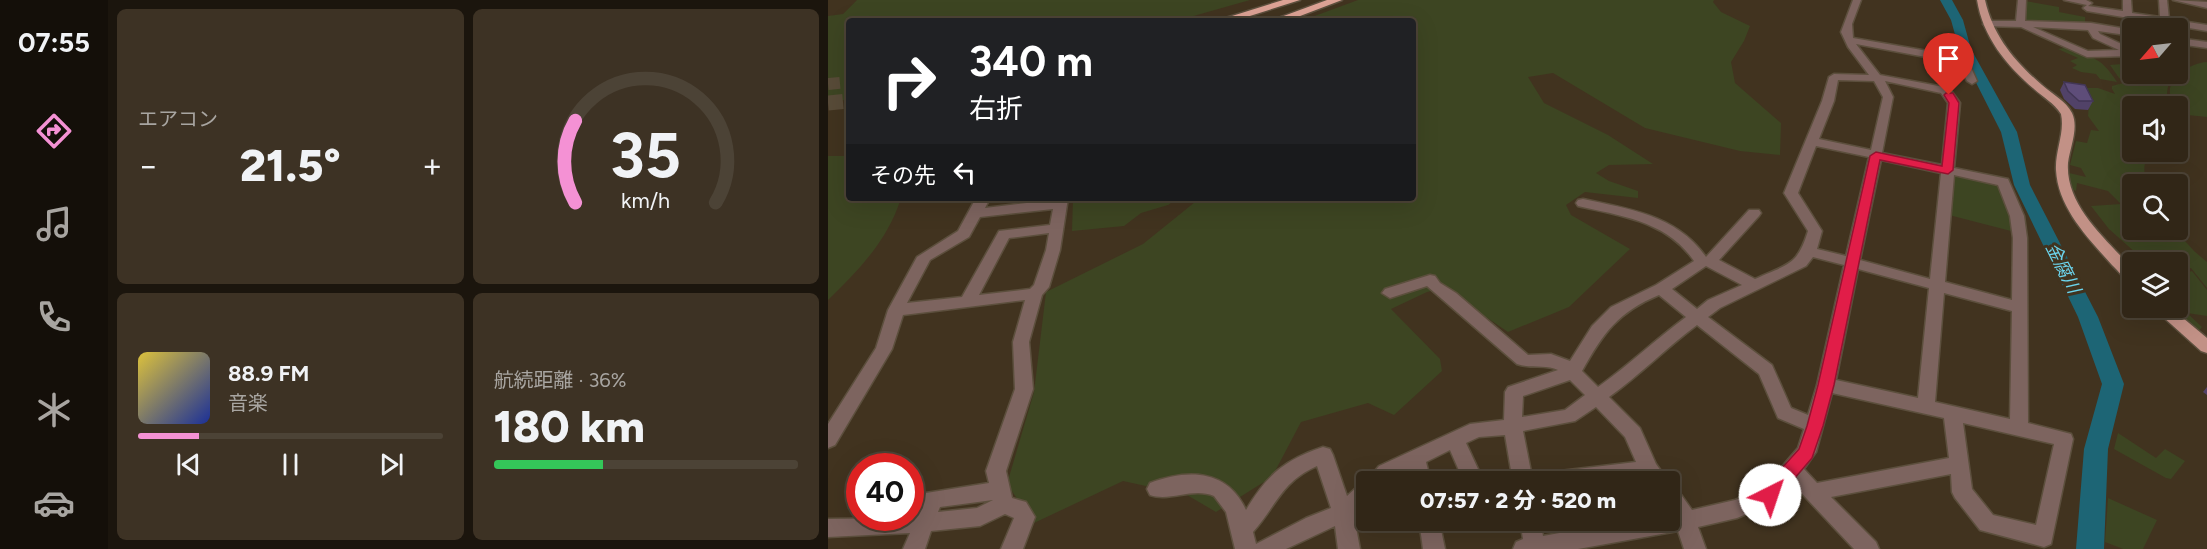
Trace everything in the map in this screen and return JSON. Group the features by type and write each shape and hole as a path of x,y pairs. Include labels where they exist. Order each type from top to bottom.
{"highway":[{"path":"1232,18 1295,0"},
{"path":"1285,18 1337,0"}],"main road":[{"path":"1981,0 1983,15 2000,46 2024,76 2059,104 2067,114 2068,126 2062,166 2069,199 2096,236 2122,266"},
{"path":"2173,318 2207,347"}],"street":[{"path":"1530,531 1529,548 1684,521 1755,502 1770,495 1806,452 1826,385 1888,97 1877,78 1848,40 1846,32 1848,21 1857,0"},
{"path":"2022,0 2020,21 2022,24 2087,54 2122,53"},
{"path":"2068,0 2144,18"},
{"path":"2127,0 2128,15"},
{"path":"2163,0 2165,18"},
{"path":"2177,0 2207,5 2207,0"},
{"path":"2087,4 2088,26 2096,36 2122,48"},
{"path":"1988,24 2088,26 2122,31"},
{"path":"2188,25 2207,28"},
{"path":"1848,40 1964,61 1972,81"},
{"path":"2188,42 2207,45"},
{"path":"1388,471 1477,429 1489,430 1569,416 1631,373 1671,336 1697,319 1714,304 1802,263 1809,251 1815,231 1791,193 1828,101 1834,77 1877,78 1945,90 1954,103 1926,408"},
{"path":"1811,141 2002,182 2017,216 2019,227 2021,308 2019,428"},
{"path":"828,440 884,349 896,310 924,257 964,234 981,201"},
{"path":"975,213 1061,201 1053,250 1041,287 1035,294 1021,342 1024,389 996,471 1002,498 1019,508 1025,517 1012,549"},
{"path":"1583,203 1654,219 1694,246 1706,262 1754,285"},
{"path":"1521,471 1513,426 1514,392 1573,372 1598,328 1609,315 1661,289 1706,262 1754,213"},
{"path":"972,301 970,297 1004,234 1057,228"},
{"path":"1809,251 2021,308"},
{"path":"1390,294 1430,279 1435,286 1451,297 1523,360 1530,362 1552,359 1573,372 1634,433 1651,471"},
{"path":"1661,289 1766,370 1784,413 1815,426"},
{"path":"896,310 1035,294"},
{"path":"1826,385 2064,439 2044,537 1987,523 1962,492 1952,414"},
{"path":"1455,439 1469,471"},
{"path":"1244,539 1249,524 1275,482 1293,466 1323,455 1344,513 1349,549"},
{"path":"1416,458 1419,471"},
{"path":"1814,492 1960,464"},
{"path":"1792,470 1868,549"},
{"path":"1157,489 1189,483 1210,483 1227,494 1241,520 1244,539"},
{"path":"828,528 980,517 1002,498"},
{"path":"1264,549 1344,513 1356,501"},
{"path":"1680,508 1695,549"},
{"path":"914,549 925,522"},
{"path":"1431,531 1434,549"}],"green space":[{"path":"857,0 1250,0 1187,18 846,18 846,100 828,101 828,16 843,14"},
{"path":"1358,0 1714,0 1713,2 1721,12 1750,26 1731,62 1735,83 1781,123 1780,155 1740,151 1645,128 1553,73 1528,77 1544,103 1608,135 1653,164 1609,165 1596,173 1609,181 1638,191 1638,198 1585,192 1566,205 1571,215 1630,249 1569,307 1508,332 1443,288 1427,292 1391,309 1440,359 1442,371 1394,415 1368,403 1301,422 1272,477 1216,512 1187,495 1123,481 1034,523 1007,484 1034,392 1046,292 1143,244 1196,201 1416,201 1416,18 1309,18"},
{"path":"2025,1 2059,7 2059,12 2085,17 2085,22 2026,22 2023,20"},
{"path":"2069,47 2101,63 2117,82 2100,79 2096,74 2072,68 2077,65 2070,61 2078,58 2058,49"},
{"path":"2207,62 2207,117 2188,115 2188,96 2171,96 2170,92 2172,84 2188,84 2188,68"},
{"path":"2122,64 2122,80 2119,78 2110,65"},
{"path":"2122,83 2169,84 2167,96 2122,96 2122,162 2146,162 2144,174 2122,174 2122,240 2184,240 2207,262 2207,288 2191,268 2188,269 2188,252 2135,252 2109,229 2091,206 2121,204 2108,191 2077,183 2076,191 2072,189 2069,173 2086,177 2081,168 2070,165 2076,141 2087,143 2091,130 2099,131 2088,116 2089,104 2083,88 2098,88 2115,94 2112,86"},
{"path":"828,156 846,156 846,201 900,201 888,227 871,254 828,300"},
{"path":"1953,176 1997,186 2012,217 2011,231 1949,215"},
{"path":"1073,201 1174,201 1141,213 1124,226 1072,231"},
{"path":"2192,271 2207,290 2207,316 2188,313 2188,272"},
{"path":"2188,314 2202,327 2196,334 2179,318 2188,318"},
{"path":"2118,433 2156,458 2165,449 2185,461 2171,479 2166,478 2114,449"},
{"path":"2108,498 2157,520 2143,549 2123,549 2105,542"}],"building":[{"path":"2064,82 2085,85 2093,101 2079,101 2068,91"}],"waterway":[{"name":"金腐川","path":"1946,0 1957,20 1965,49 2009,132 2022,185 2088,317 2113,384 2096,449 2090,549"}],"tunnel":[{"path":"828,84 846,82"},
{"path":"828,103 846,101"}],"route":[{"path":"1770,495 1806,452 1815,426 1876,156 1948,170 1954,103 1949,95"}]}
